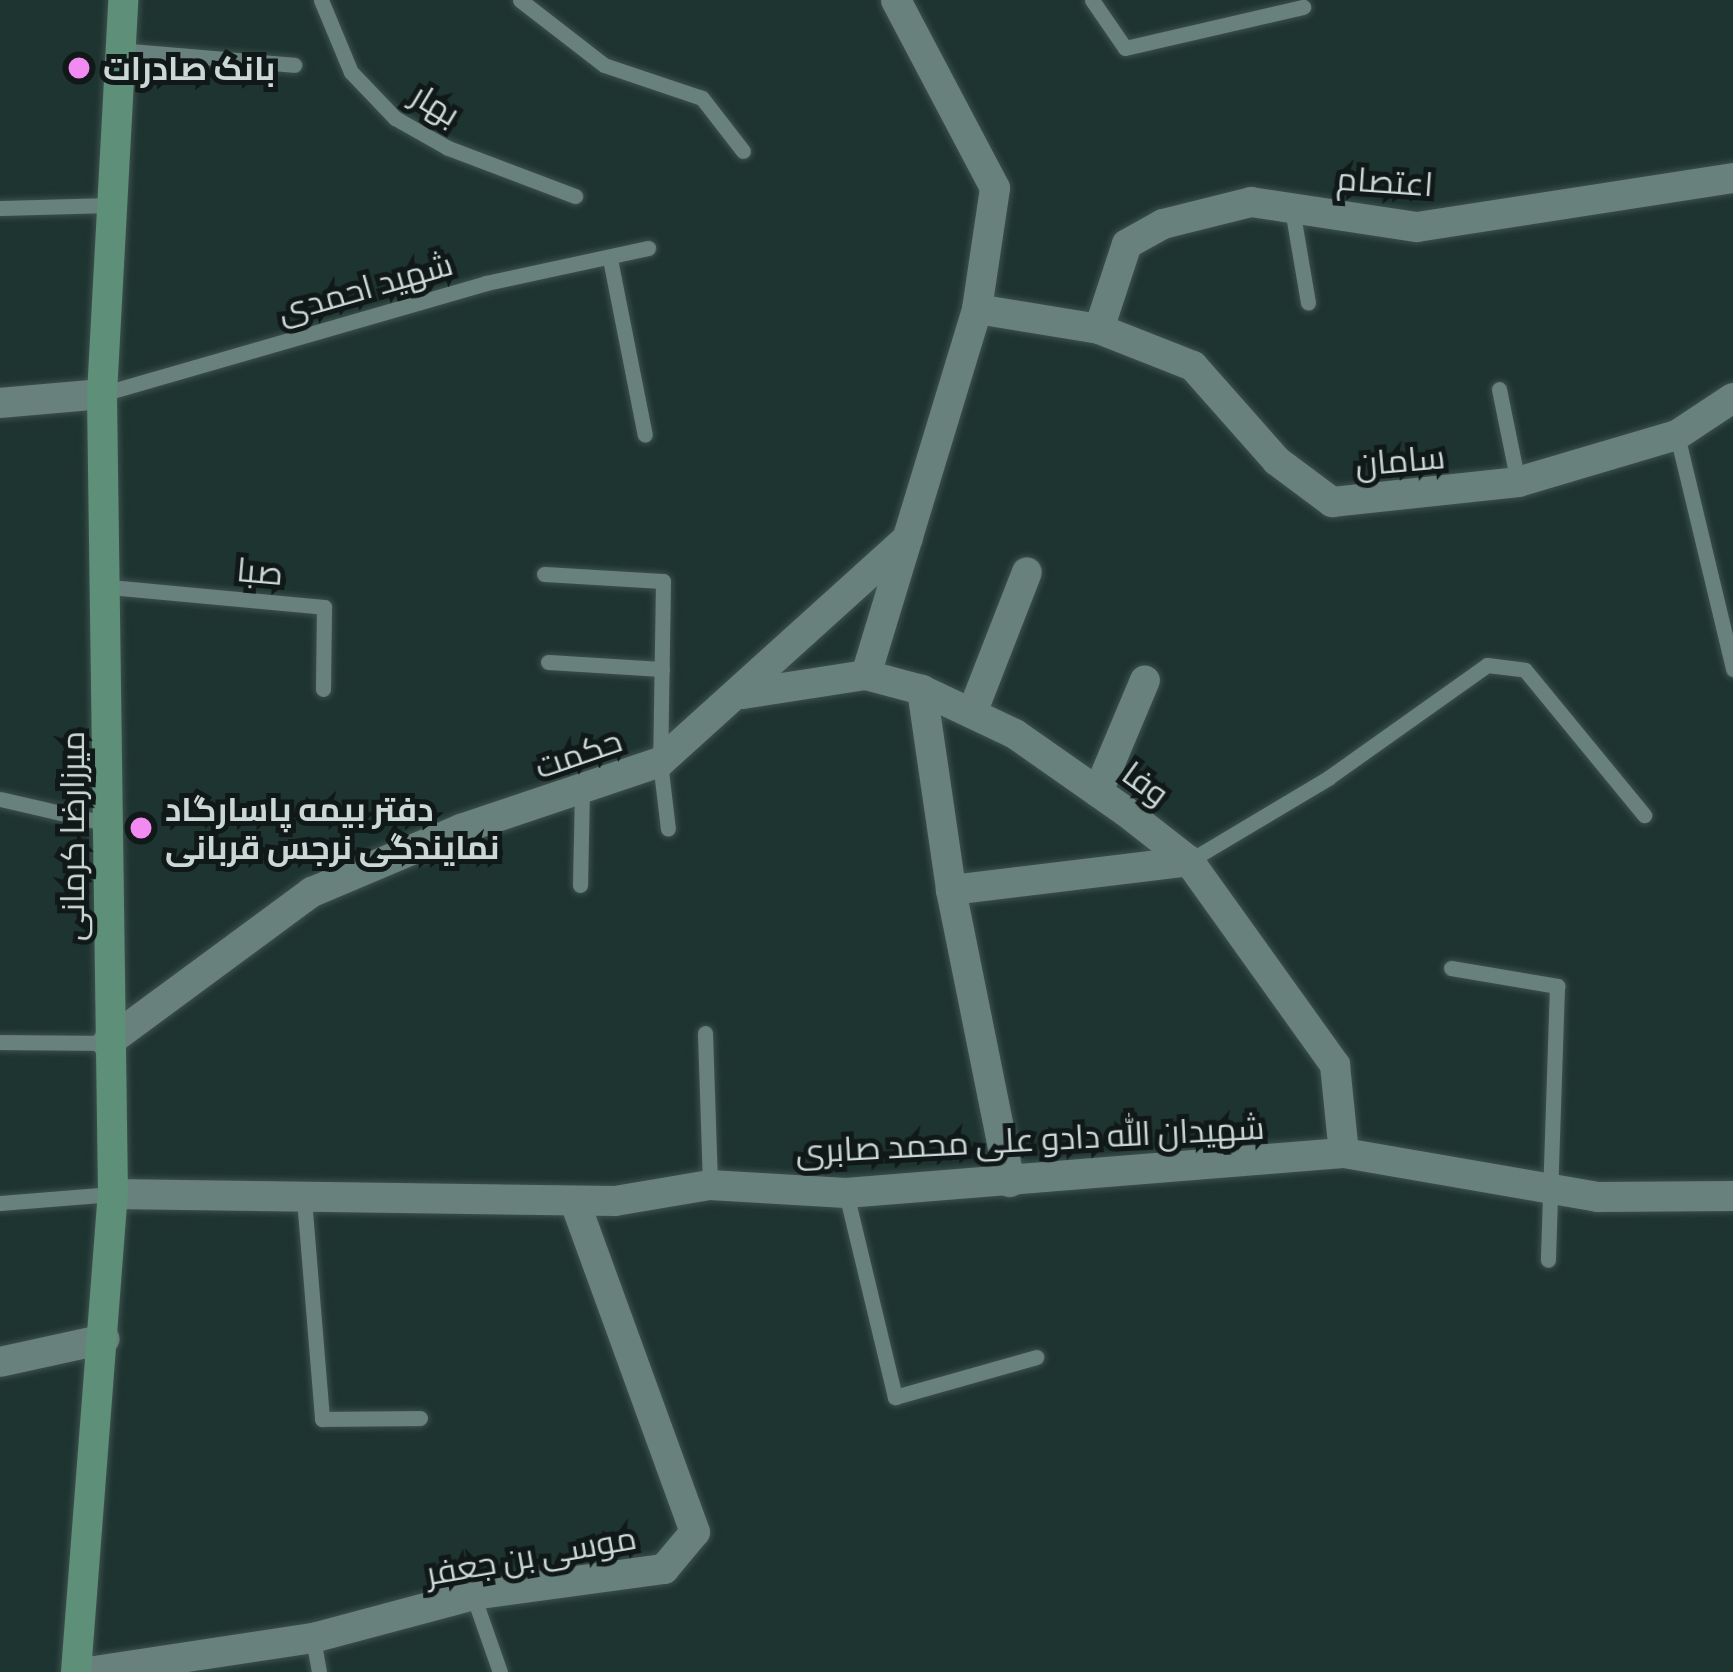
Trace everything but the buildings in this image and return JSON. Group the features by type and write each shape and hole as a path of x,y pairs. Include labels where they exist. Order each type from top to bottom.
{"main road":[{"name":"میرزارضا کرمانی","path":"76,1672 113,1194 107,1043 109,587 103,394 123,0"}],"street":[{"name":"حکمت","path":"866,675 977,309 995,188 896,0"},
{"name":"اعتصام","path":"1099,329 1127,244 1163,224 1251,202 1417,227 1733,178"},
{"name":"سامان","path":"977,309 1099,329 1193,366 1277,461 1332,502 1518,482 1677,435 1733,398"},
{"path":"0,403 103,394"},
{"name":"حکمت","path":"107,1043 312,892 460,830 660,761 743,694 908,538"},
{"path":"972,713 1027,572"},
{"name":"وفا","path":"743,694 866,675 922,690 972,713 1098,792 1190,861 1334,1065 1344,1153"},
{"path":"1098,792 1144,680"},
{"path":"922,690 951,890 1010,1182"},
{"path":"951,890 1190,861"},
{"name":"شهیدان الله دادو علی محمد صابری","path":"113,1194 575,1202 710,1185 846,1192 1344,1153 1555,1189 1733,1196"},
{"name":"موسی بن جعفر","path":"88,1672 313,1638 473,1595 664,1569 695,1532 575,1202"},
{"path":"0,1362 105,1339"}],"lane":[{"name":"بهار","path":"321,0 351,72 394,118 448,148 575,196"},
{"path":"520,0 604,65 702,98 743,151"},
{"path":"1092,0 1125,48 1304,8"},
{"path":"120,50 294,65"},
{"path":"0,208 112,205"},
{"path":"1292,208 1308,303"},
{"name":"شهید احمدی","path":"103,394 486,283 648,248"},
{"path":"610,259 645,435"},
{"path":"1499,389 1518,482"},
{"path":"1677,435 1733,669"},
{"path":"544,574 663,581 660,761 668,830"},
{"name":"صبا","path":"109,587 324,607 323,688"},
{"path":"548,662 662,669"},
{"path":"1190,861 1328,778 1487,665 1525,670 1644,814"},
{"path":"580,885 583,791"},
{"path":"0,800 108,824"},
{"path":"1450,968 1556,986 1555,1189 1547,1260"},
{"path":"705,1033 710,1185"},
{"path":"0,1042 107,1043"},
{"path":"846,1192 895,1397 1036,1357"},
{"path":"0,1203 113,1194"},
{"path":"304,1199 322,1419 419,1418"},
{"path":"473,1595 500,1672"},
{"path":"313,1638 319,1672"}],"place":[{"name":"بانک صادرات","path":"79,68"},
{"name":"دفتر بیمه پاسارگاد نمایندگی نرجس قربانی","path":"141,828"}]}
